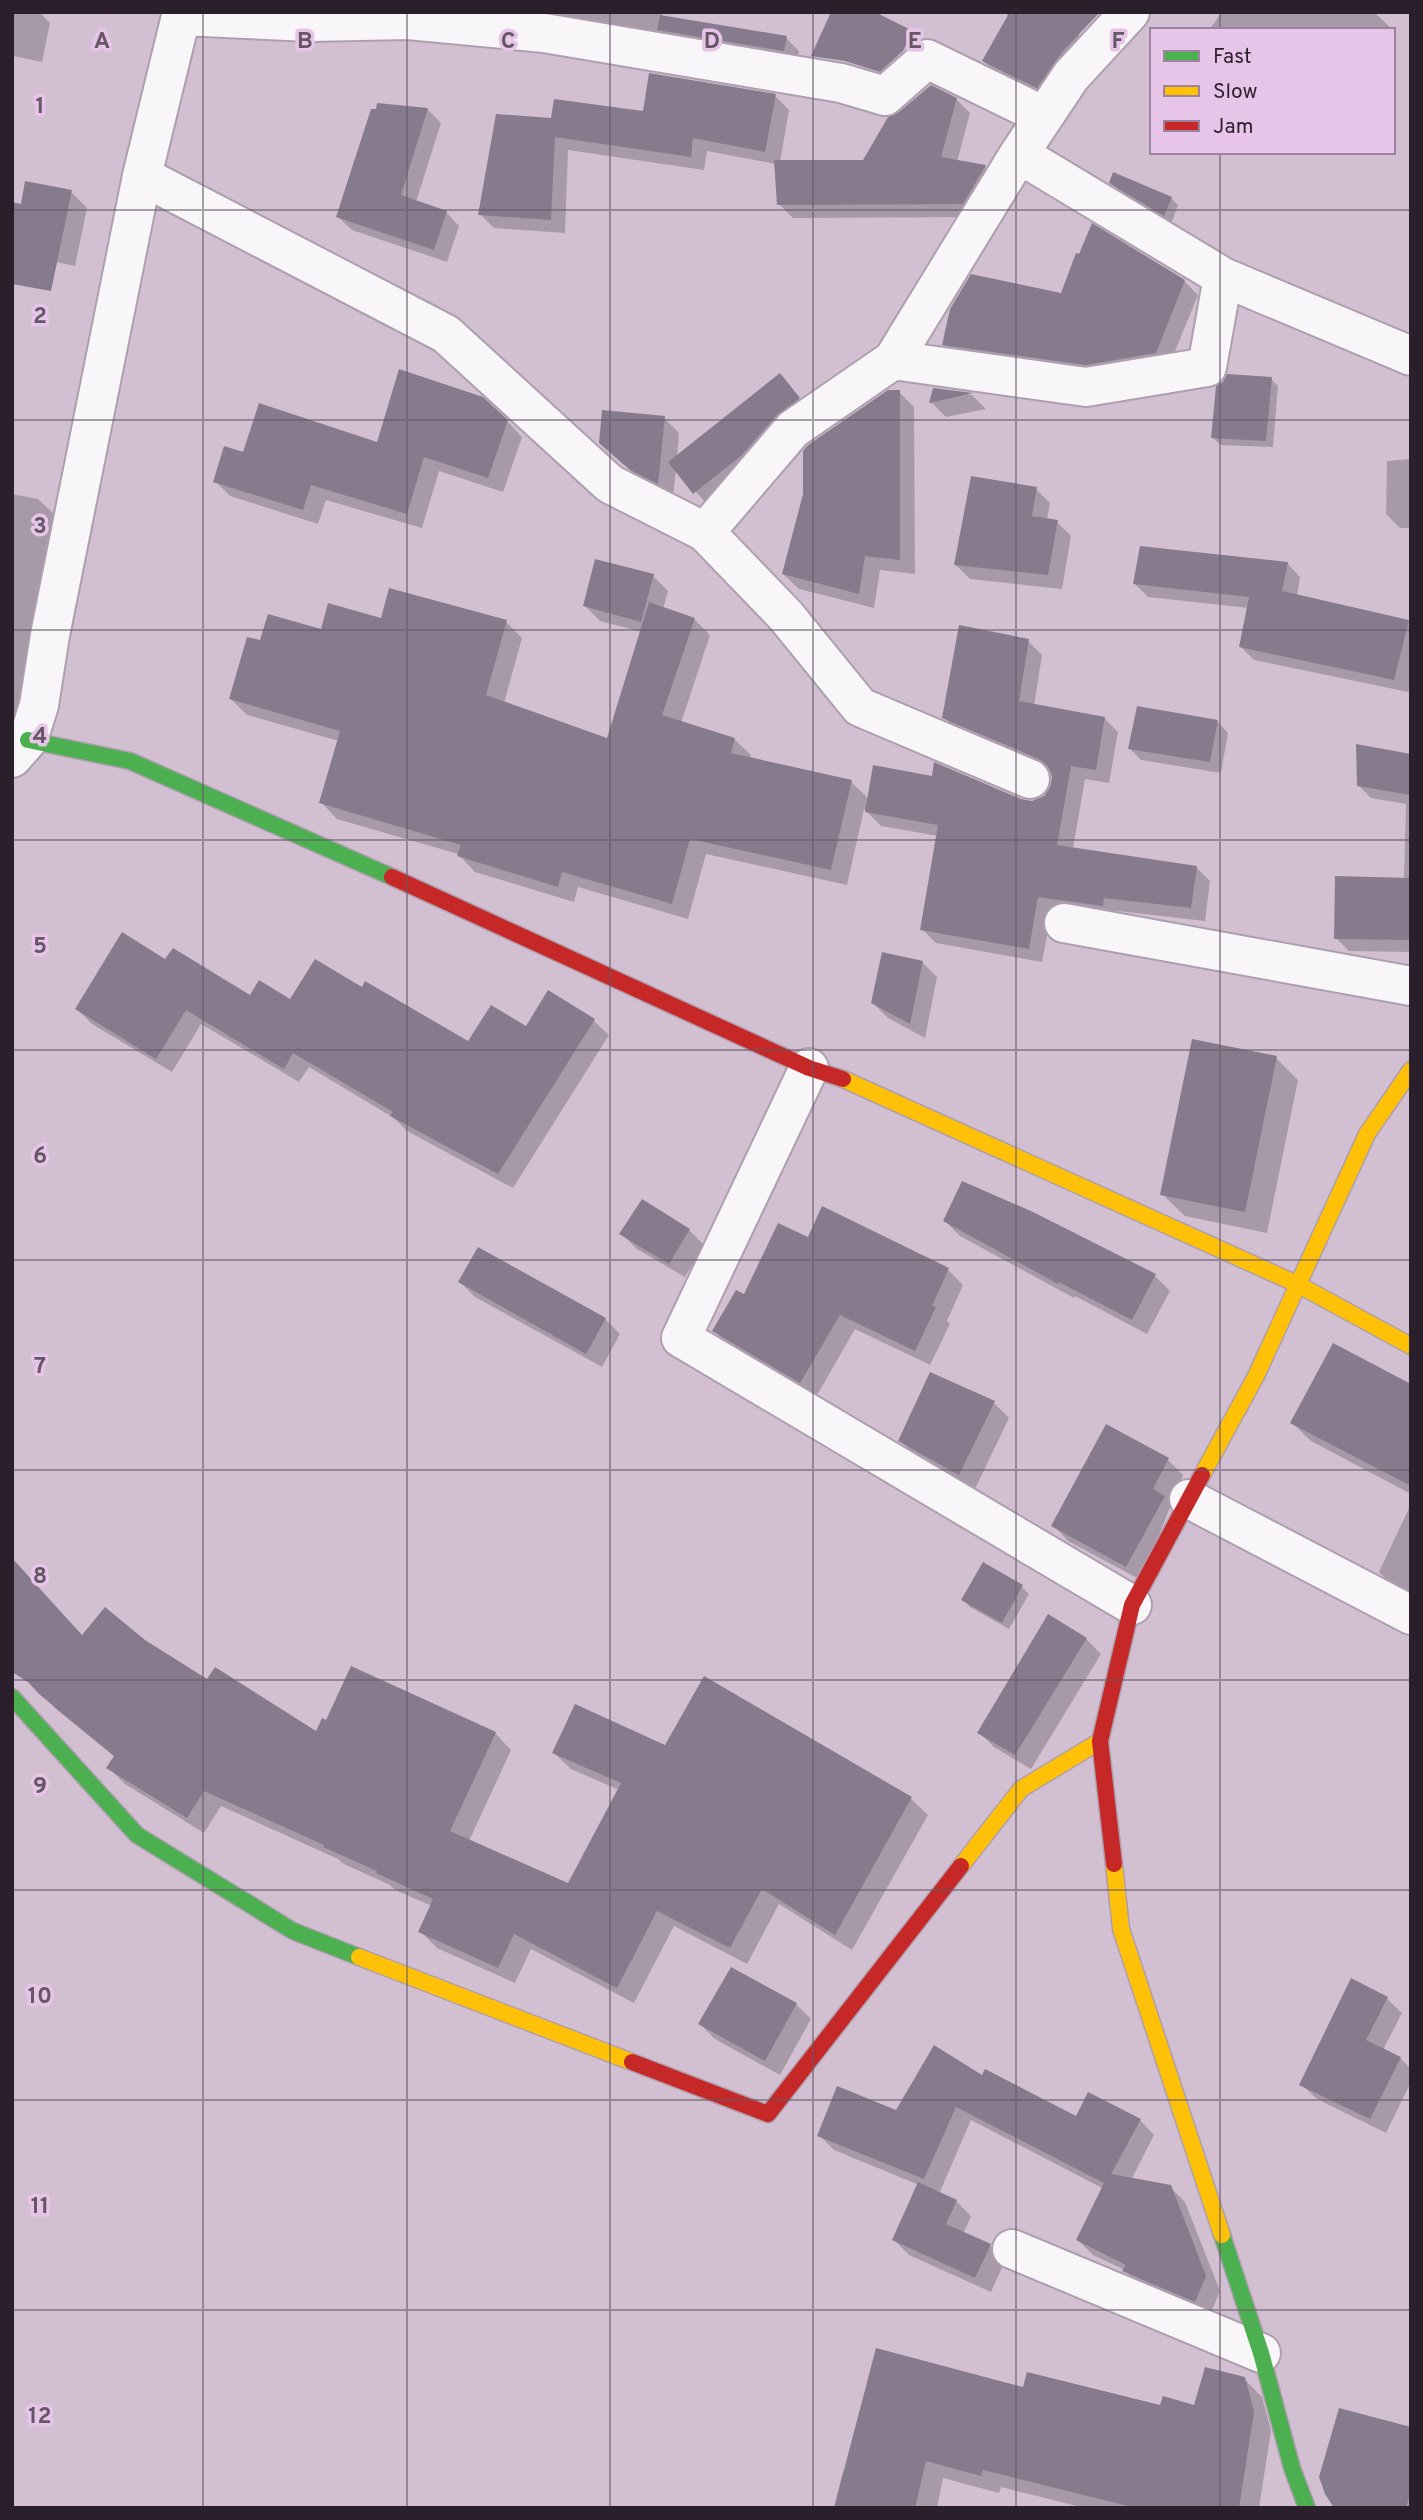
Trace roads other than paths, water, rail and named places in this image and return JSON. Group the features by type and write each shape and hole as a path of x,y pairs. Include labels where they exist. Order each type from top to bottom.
{"street":[{"path":"705,532 793,429 893,360 1019,154 1071,76 1130,12"},
{"path":"1044,116 927,59 885,96 841,83 558,36 411,16 310,22 182,14 142,176 50,635 39,705 20,749 130,761 363,864 808,1068 856,1083 1297,1284 1411,1346"},
{"path":"1019,154 1223,277 1411,356"},
{"path":"142,176 446,334 610,484 705,532 786,616 860,707 1030,779"},
{"path":"893,360 1086,387 1207,367 1223,277"},
{"path":"1064,923 1411,986"},
{"path":"808,1068 681,1338 1132,1605"},
{"path":"1307,2508 1292,2468 1261,2353 1121,1929 1100,1741 1132,1605 1256,1376 1367,1134 1411,1070"},
{"path":"1189,1499 1411,1615"},
{"path":"12,1697 137,1835 293,1931 768,2114 1021,1789 1100,1741"},
{"path":"1012,2249 1261,2353"}]}
